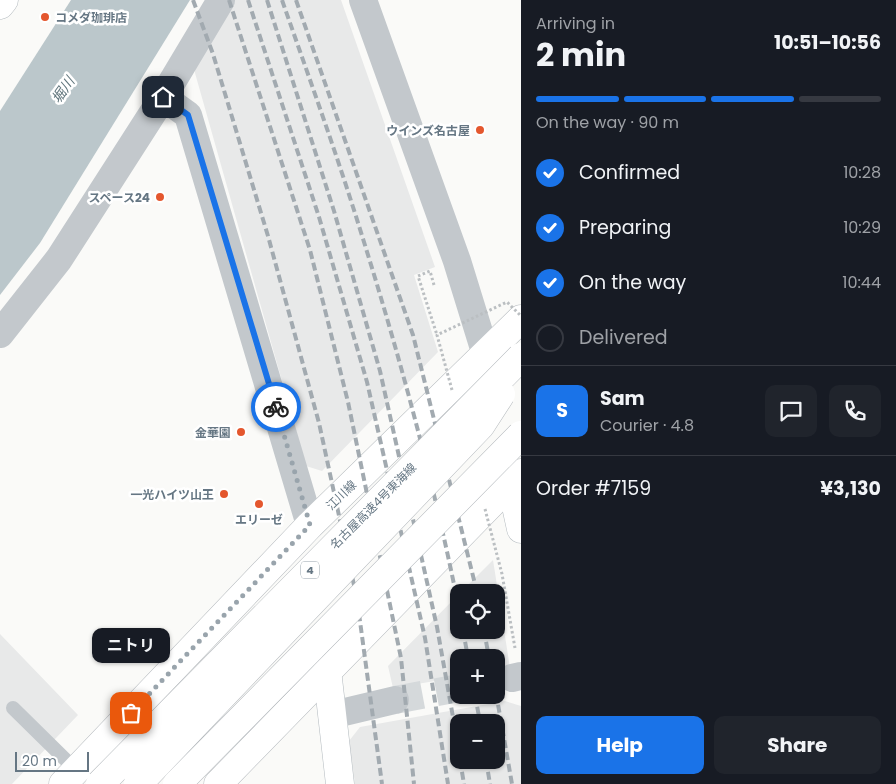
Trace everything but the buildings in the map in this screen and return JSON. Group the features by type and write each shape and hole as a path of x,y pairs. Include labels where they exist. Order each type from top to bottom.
{"main road":[{"path":"0,5 4,0"},
{"name":"江川線","path":"69,777 310,525 486,355 521,318"},
{"name":"名古屋高速4号東海線","path":"100,784 521,357"},
{"path":"138,784 481,425 521,362"},
{"path":"178,784 521,435"},
{"path":"516,478 521,529"},
{"path":"218,784 516,478"},
{"path":"327,670 340,784"}],"street":[{"path":"0,334 59,259 163,97 221,0"},
{"path":"363,0 457,261 486,355"},
{"path":"163,97 188,115 310,525"},
{"path":"332,715 395,700"}],"lane":[{"path":"13,708 69,777"}],"path":[{"path":"436,289 430,271 418,276 437,335 507,302 521,318"}],"shaded area":[{"path":"227,0 341,0 435,267 414,275 438,352 322,471 306,466 195,73 195,56"},
{"path":"493,560 497,584 469,584"},
{"path":"450,603 450,639 505,639 505,636 510,668 505,669 505,649 450,649 450,678 393,688 388,666"},
{"path":"0,634 78,715 12,784 0,784"},
{"path":"505,701 521,706 521,784 355,784 349,741 360,727 488,704 505,704"}],"water":[{"name":"堀川","path":"71,0 190,0 40,243 0,295 0,111"}],"tunnel":[{"path":"395,700 450,690"}],"railway":[{"path":"193,0 213,54 268,236 319,423 357,599 382,784"},
{"path":"229,0 310,250 348,402 401,658 414,784"},
{"path":"248,0 319,217 367,382 425,638 448,784"},
{"path":"267,0 334,211 380,371 437,627 452,714"},
{"path":"282,0 345,181 369,257 412,406 454,584"},
{"path":"296,0 413,335 475,584"},
{"path":"465,639 466,649"},
{"path":"486,639 487,649"},
{"path":"477,704 479,714"},
{"path":"498,704 512,784"},
{"path":"462,769 464,784"},
{"path":"488,769 490,784"}],"way so far":[{"path":"131,713 310,525 276,407"}],"place":[{"name":"コメダ珈琲店","path":"45,17"},
{"name":"ウインズ名古屋","path":"480,130"},
{"name":"スペース24","path":"160,197"},
{"name":"金華園","path":"241,432"},
{"name":"一光ハイツ山王","path":"224,494"},
{"name":"エリーゼ","path":"259,504"},
{"name":"ニトリ","path":"131,713"}],"route":[{"path":"163,97 188,115 220,214 276,407"}]}
